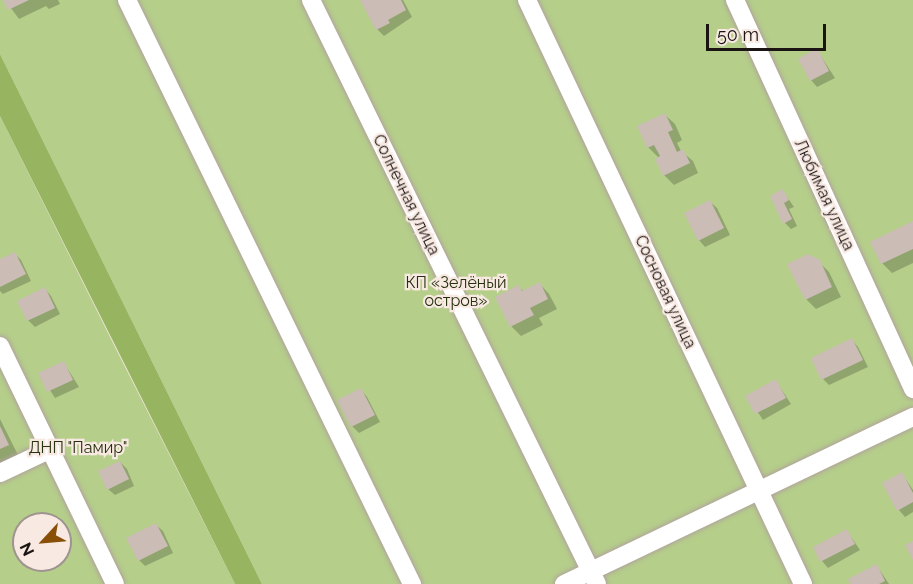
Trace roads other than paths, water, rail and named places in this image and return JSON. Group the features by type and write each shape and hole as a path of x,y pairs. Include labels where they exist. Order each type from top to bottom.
{"street":[{"path":"127,0 412,584"},
{"name":"Солнечная улица","path":"311,0 594,578"},
{"name":"Сосновая улица","path":"528,0 803,584"},
{"name":"Любимая улица","path":"735,0 913,389"},
{"path":"0,346 115,584"},
{"path":"564,584 594,578 760,492 913,417"},
{"path":"0,473 51,449"}],"park label":[{"name":"КП «Зелёный остров»","path":"456,292"},
{"name":"ДНП \"Памир\"","path":"78,448"}]}
